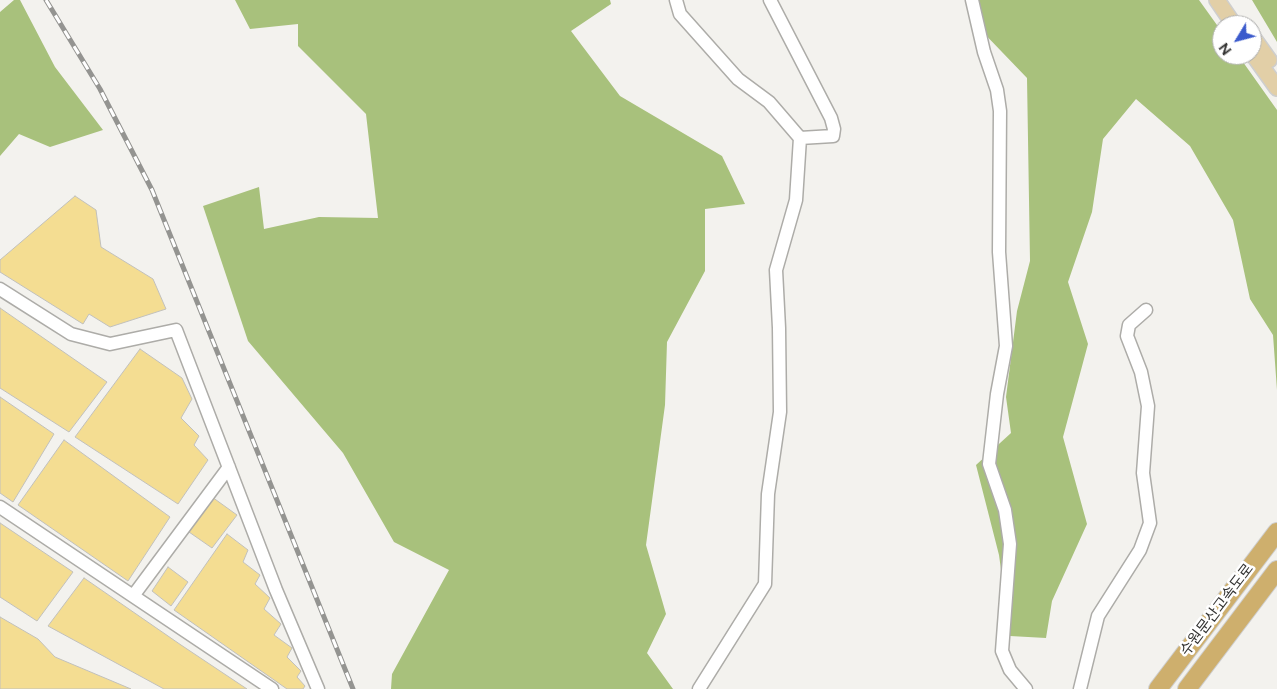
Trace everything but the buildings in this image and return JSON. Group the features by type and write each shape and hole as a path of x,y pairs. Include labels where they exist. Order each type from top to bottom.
{"highway":[{"name":"수원문산고속도로","path":"1158,689 1277,532"},
{"name":"수원문산고속도로","path":"1188,689 1277,570"}],"main road":[{"path":"1217,0 1227,15"},
{"path":"1229,0 1239,15"},
{"path":"1262,50 1277,71"},
{"path":"1261,65 1277,88"}],"street":[{"path":"676,0 680,14 738,79 769,102 800,138 796,200 776,270 780,328 780,412 768,494 765,584 699,689"},
{"path":"770,0 832,118 833,136 800,138"},
{"path":"972,0 984,52 997,90 1000,111 999,252 1006,346 996,394 989,464 1005,510 1010,544 1002,651 1010,670 1026,689"},
{"path":"0,289 71,334 110,344 176,330 276,590 318,689"},
{"path":"1080,689 1098,616 1140,550 1150,522 1143,473 1148,406 1140,372 1127,336 1130,325 1146,310"},
{"path":"133,596 229,467"},
{"path":"0,507 272,689"}],"green space":[{"path":"14,0 20,0 55,67 103,130 50,147 19,134 0,156 0,12"},
{"path":"235,0 610,0 611,4 571,31 620,96 722,156 745,204 705,209 705,271 667,342 665,405 646,545 666,614 647,653 673,689 391,689 392,674 449,570 394,542 343,453 248,341 203,206 259,187 264,229 319,217 378,218 366,114 298,46 298,24 250,29"},
{"path":"978,0 1199,0 1212,18 1212,65 1245,65 1277,110 1277,390 1273,335 1250,299 1233,220 1190,146 1136,99 1103,139 1092,212 1068,282 1088,344 1063,437 1087,524 1052,601 1046,638 1010,636 999,555 976,465 1011,433 1006,397 1017,311 1030,261 1027,78 977,26"},
{"path":"1252,0 1277,0 1277,42 1262,15"}],"railway":[{"path":"46,0 100,89 152,190 353,689"}]}
